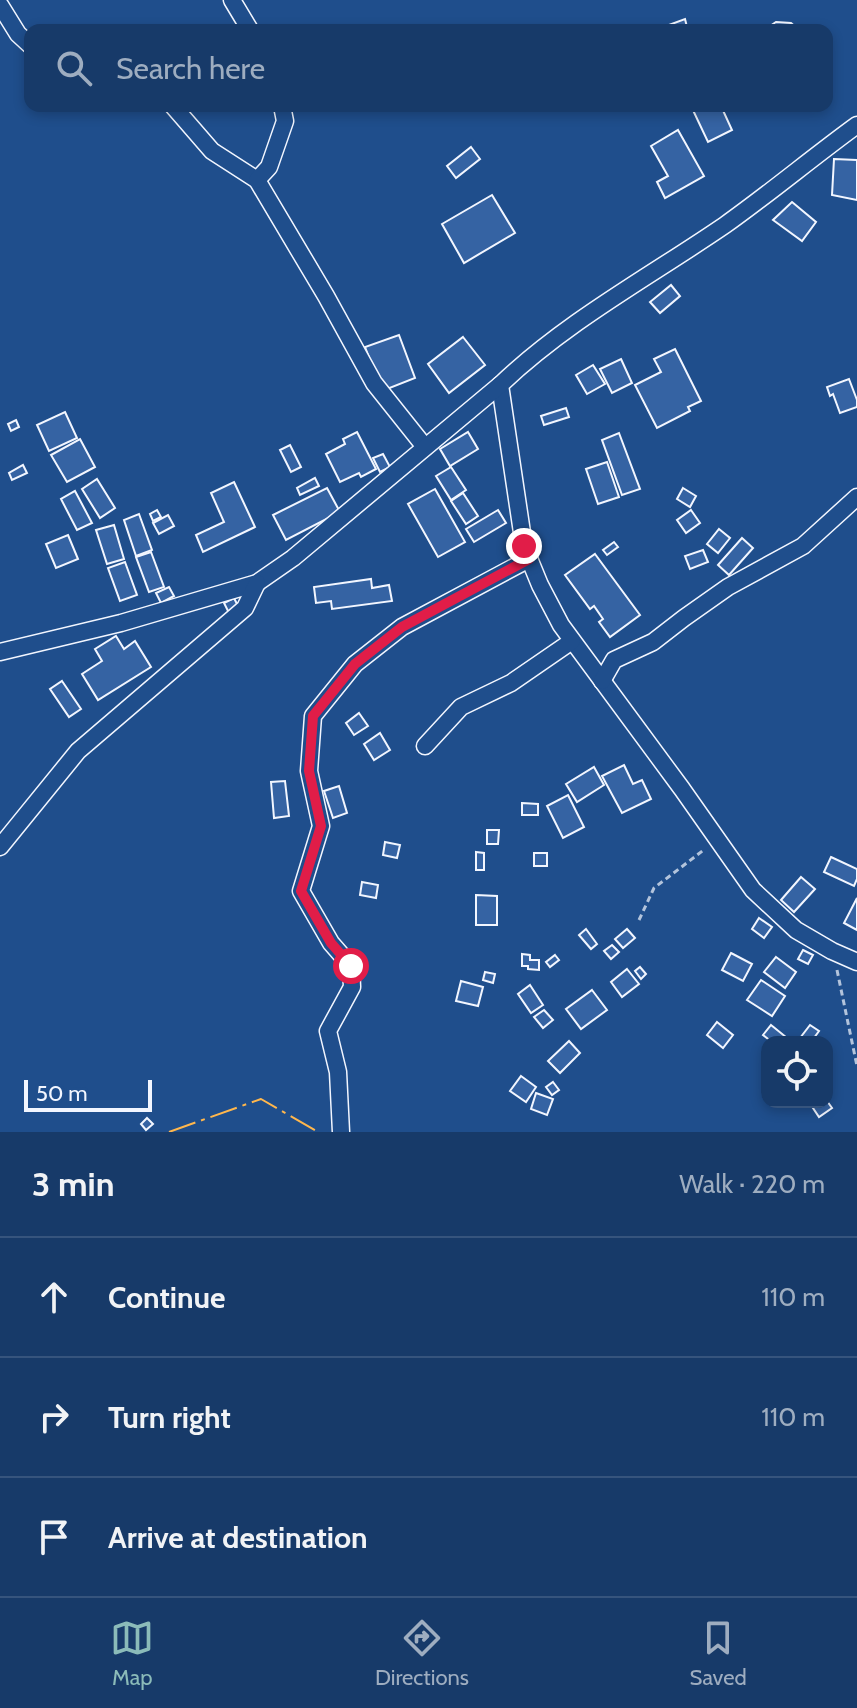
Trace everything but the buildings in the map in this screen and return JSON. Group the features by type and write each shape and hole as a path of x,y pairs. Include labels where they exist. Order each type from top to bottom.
{"street":[{"path":"232,0 246,24"},
{"path":"0,5 24,40"},
{"path":"178,112 212,151 257,180 374,383 425,447"},
{"path":"257,180 269,167 285,121 283,112"},
{"path":"0,652 121,623 257,583 293,558 526,361 615,296 725,224 857,125"},
{"path":"500,385 524,546 561,625 753,890 796,930 857,962"},
{"path":"602,681 614,660 653,642 728,587 803,546 857,497"},
{"path":"341,1132 338,1072 328,1031 352,987 351,966 331,943 301,891 321,826 309,771 313,716 355,664 402,627 529,559"},
{"path":"0,847 78,751 245,608 257,583"},
{"path":"425,746 461,707 511,683 572,641"}],"path":[{"path":"639,920 654,888 718,840"},
{"path":"832,951 857,1066"}],"power":[{"path":"169,1132 261,1099 318,1132"}],"route":[{"path":"351,966 331,943 301,891 321,826 309,771 313,716 355,664 402,627 529,559 524,546"}]}
